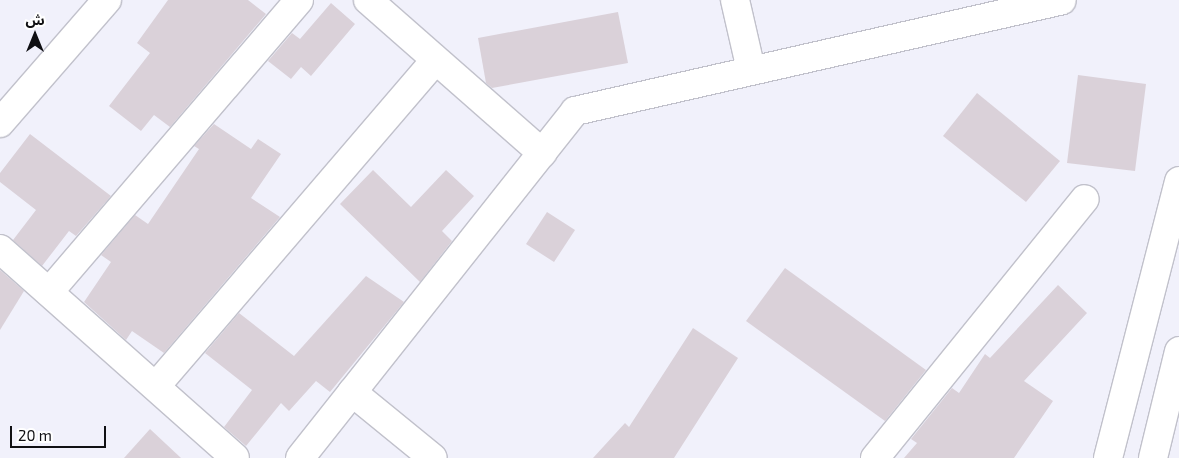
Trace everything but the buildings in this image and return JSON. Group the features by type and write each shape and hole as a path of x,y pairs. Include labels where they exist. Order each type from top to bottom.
{"street":[{"path":"0,123 107,0"},
{"path":"49,292 299,0"},
{"path":"368,0 542,153"},
{"path":"735,0 751,70"},
{"path":"300,458 575,112 1062,0"},
{"path":"156,386 435,60"},
{"path":"1108,458 1179,181"},
{"path":"876,458 1085,199"},
{"path":"0,249 235,458"},
{"path":"1153,458 1179,351"},
{"path":"352,392 433,458"}]}
